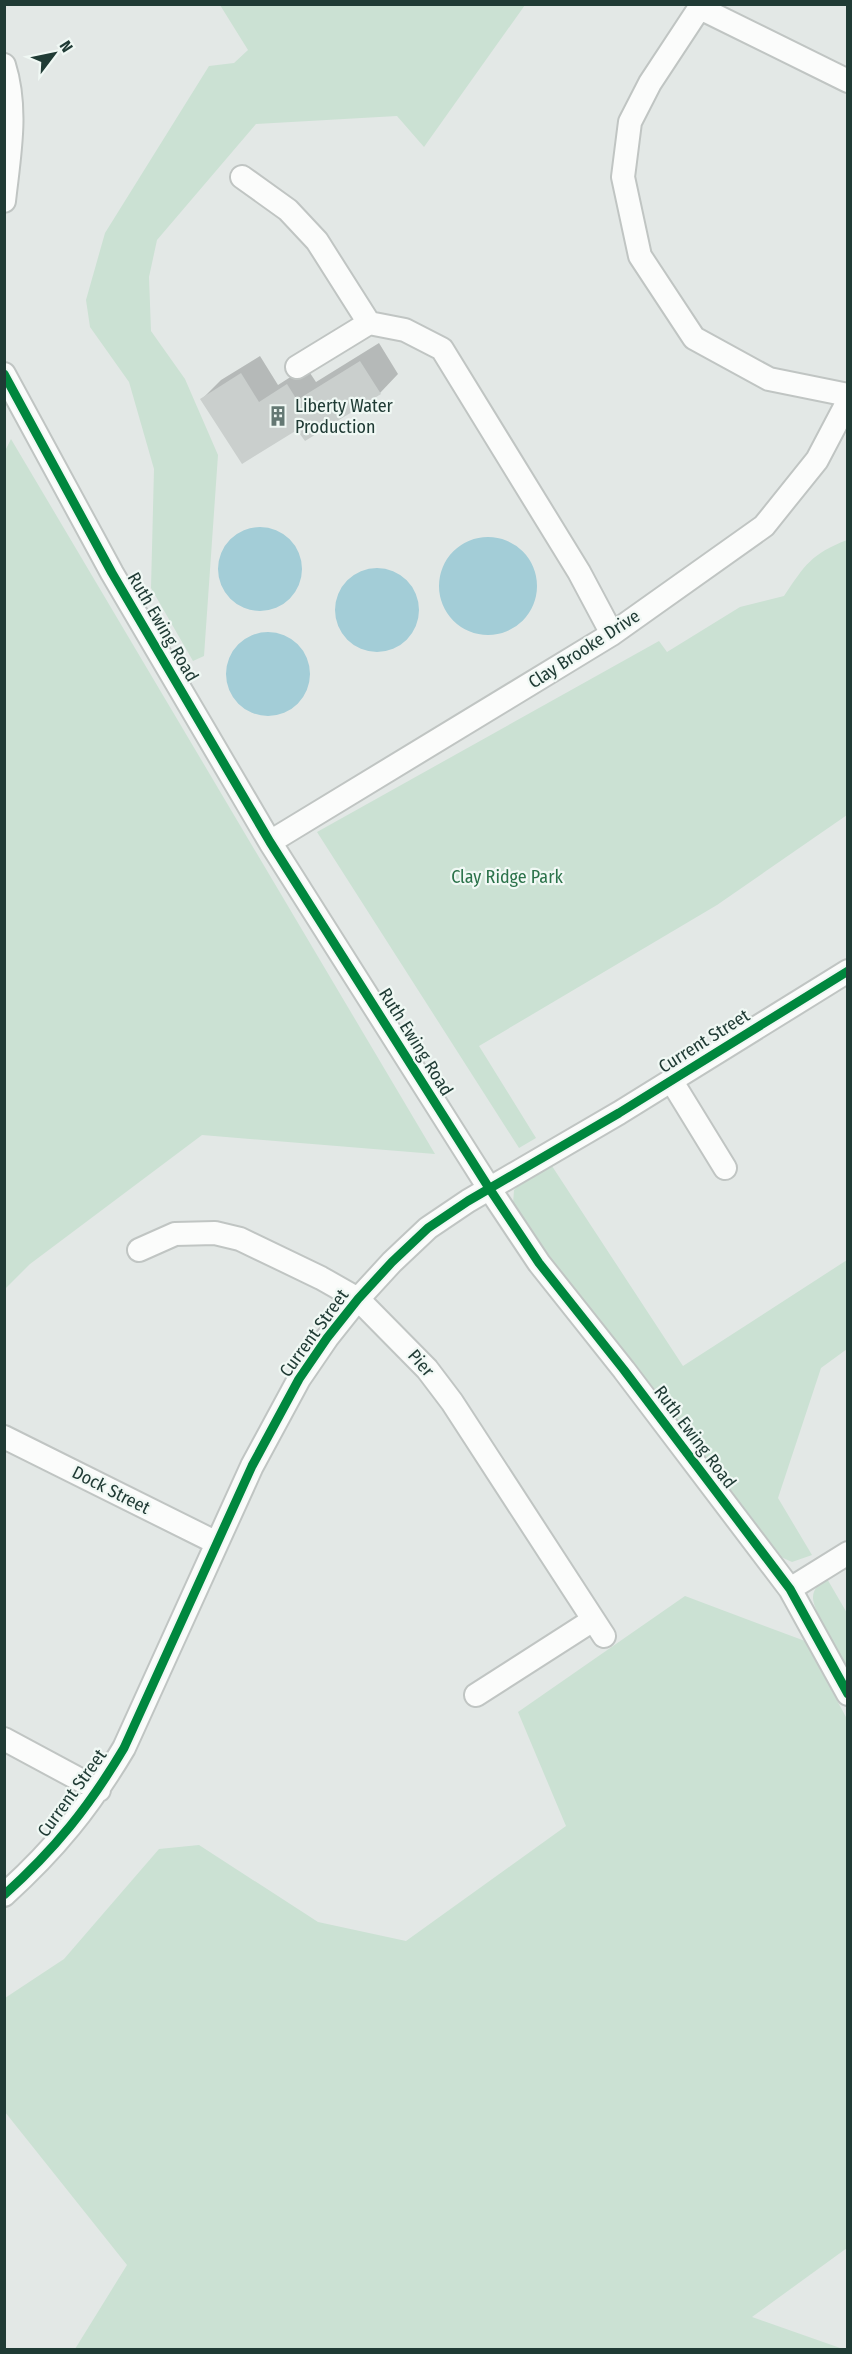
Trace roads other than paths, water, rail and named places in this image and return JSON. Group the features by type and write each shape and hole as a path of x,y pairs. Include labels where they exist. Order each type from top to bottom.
{"street":[{"path":"848,81 701,6 650,83 630,122 622,177 640,256 694,338 769,379 848,395"},
{"path":"4,65 11,97 12,117 4,201"},
{"path":"242,177 288,210 317,241 369,323"},
{"path":"297,367 369,323 405,330 442,350 573,562 612,634"},
{"name":"Ruth Ewing Road","path":"4,374 112,573 270,842 489,1188 539,1263 624,1370 790,1589 848,1694"},
{"name":"Clay Brooke Drive","path":"270,842 612,634 764,526 817,460 848,400"},
{"name":"Current Street","path":"4,1895 42,1860 77,1820 99,1790 124,1748 274,1422 305,1371 358,1299 428,1228 489,1188 848,971"},
{"path":"671,1080 725,1168"},
{"name":"Pier","path":"139,1250 176,1234 215,1233 240,1239 321,1278 358,1299 428,1369 452,1402 598,1628 476,1695"},
{"name":"Dock Street","path":"4,1437 217,1543"},
{"path":"790,1589 848,1553"},
{"path":"4,1739 99,1790"}],"water":[{"path":"260,527 276,530 290,539 299,553 302,569 299,585 290,599 276,608 260,611 244,608 230,599 221,585 218,569 221,553 230,539 244,530"},
{"path":"488,537 507,541 523,551 533,567 537,586 533,605 523,621 507,631 488,635 469,631 453,621 443,605 439,586 443,567 453,551 469,541"},
{"path":"377,568 393,571 407,580 416,594 419,610 416,626 407,640 393,649 377,652 361,649 347,640 338,626 335,610 338,594 347,580 361,571"},
{"path":"268,632 284,635 298,644 307,658 310,674 307,690 298,704 284,713 268,716 252,713 238,704 229,690 226,674 229,658 238,644 252,635"}],"place":[{"name":"Liberty Water Production","path":"278,416"}],"park label":[{"name":"Clay Ridge Park","path":"507,877"}]}
